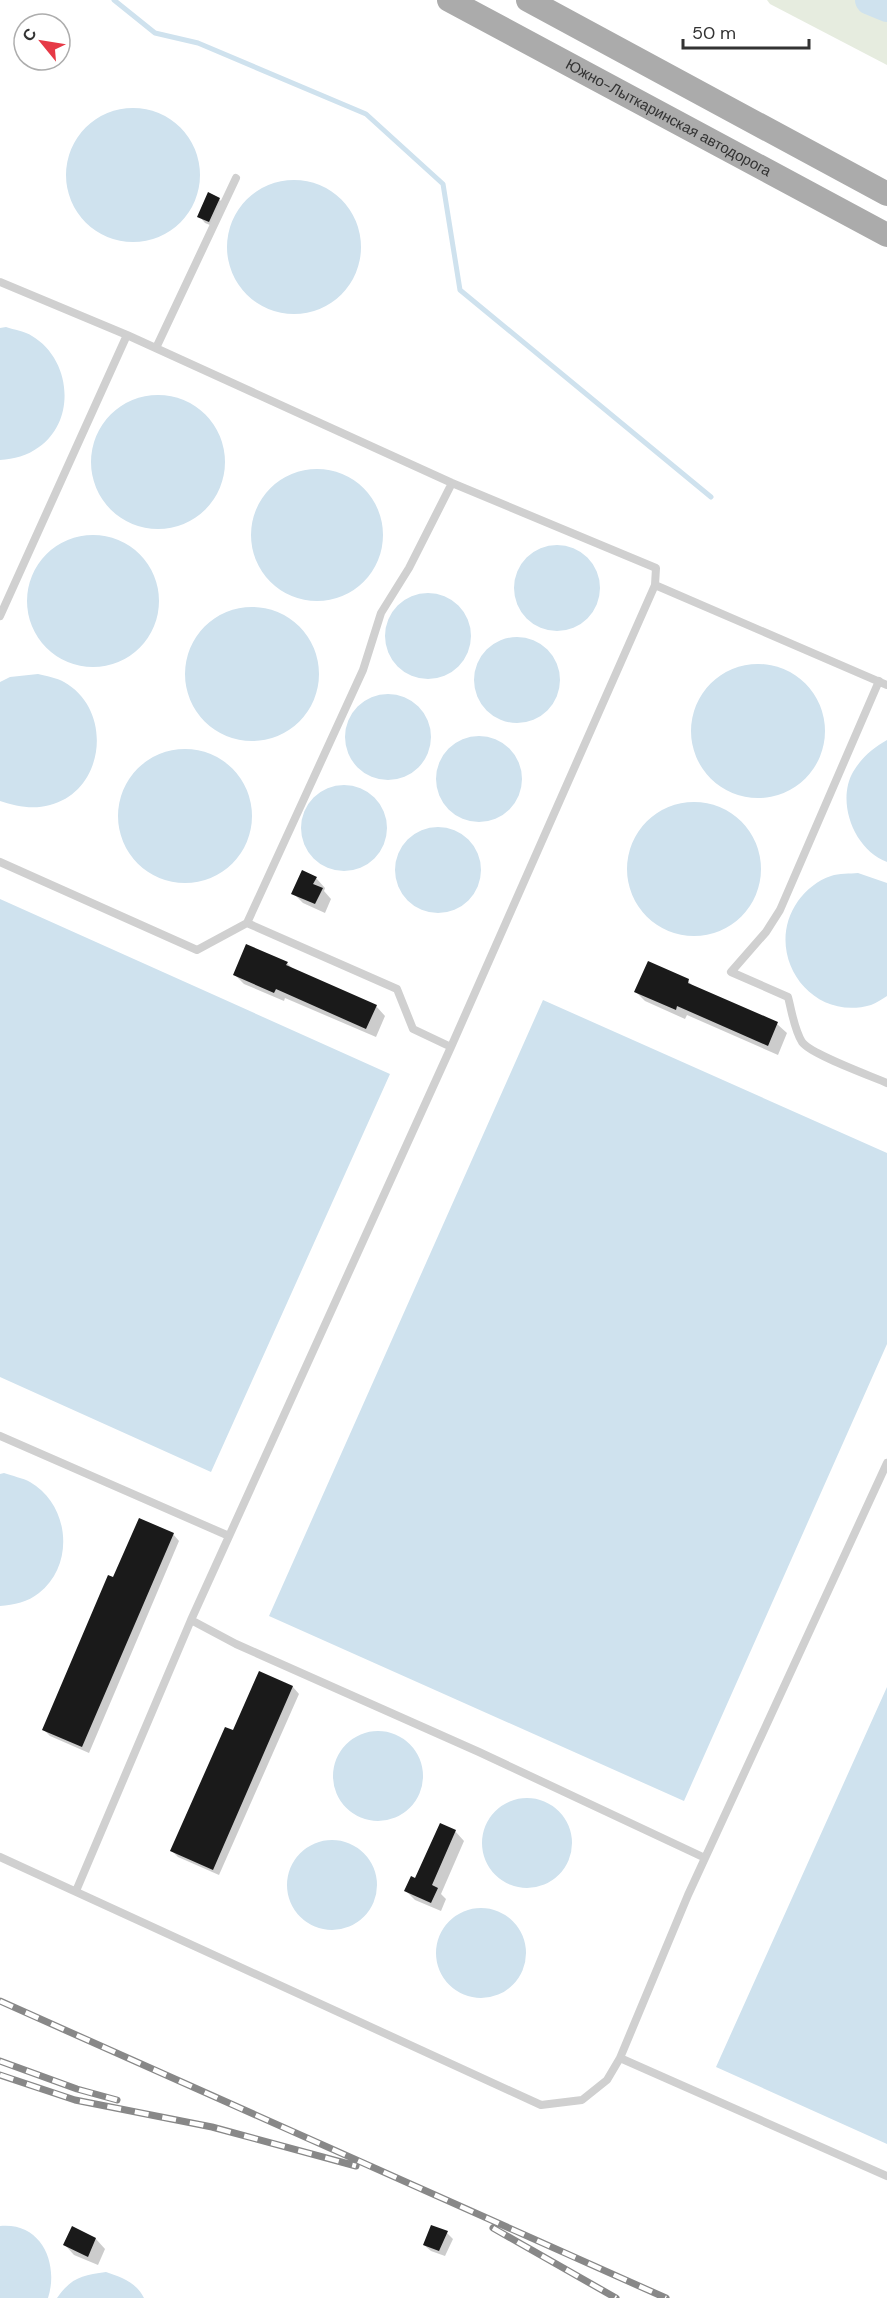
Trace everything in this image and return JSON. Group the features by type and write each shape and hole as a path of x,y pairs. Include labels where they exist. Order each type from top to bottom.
{"main road":[{"name":"Южно-Лыткаринская автодорога","path":"449,0 887,235"},
{"path":"528,0 887,194"}],"lane":[{"path":"156,348 236,178"},
{"path":"0,282 127,334 452,483 656,568 655,585 451,1047 191,1620 76,1891"},
{"path":"0,616 127,334"},
{"path":"0,862 197,950 247,922 363,670 381,613 410,568 452,483"},
{"path":"655,585 883,683 780,910 766,932 731,972 788,997 794,1023 803,1044 824,1056 887,1083"},
{"path":"247,922 397,989 413,1029 451,1047"},
{"path":"0,1437 229,1536"},
{"path":"0,1857 541,2105 582,2100 607,2080 621,2058 705,1858 887,1463"},
{"path":"191,1620 236,1644 479,1752 705,1858"},
{"path":"621,2058 887,2176"}],"shaded area":[{"path":"767,0 887,0 887,65 770,4"}],"water":[{"path":"133,108 158,114 180,128 194,150 200,175 194,200 180,222 158,236 133,242 108,236 86,222 72,200 66,175 72,150 86,128 108,114"},
{"path":"294,180 319,186 341,200 355,222 361,247 355,272 341,294 319,308 294,314 269,308 247,294 233,272 227,247 233,222 247,200 269,186"},
{"path":"6,327 32,336 45,346 55,359 61,374 64,406 59,422 51,435 39,447 30,453 0,460 0,328"},
{"path":"158,395 183,401 205,415 219,437 225,462 219,487 205,509 183,523 158,529 133,523 111,509 97,487 91,462 97,437 111,415 133,401"},
{"path":"317,469 342,474 364,488 378,510 383,535 378,560 364,582 342,596 317,601 292,596 270,582 256,560 251,535 256,510 270,488 292,474"},
{"path":"93,535 118,540 140,554 154,576 159,601 154,626 140,648 118,662 93,667 68,662 46,648 32,626 27,601 32,576 46,554 68,540"},
{"path":"557,545 573,549 587,558 596,572 600,588 596,604 587,618 573,627 557,631 541,627 527,618 518,604 514,588 518,572 527,558 541,549"},
{"path":"428,593 444,597 458,606 467,620 471,636 467,652 458,666 444,675 428,679 412,675 398,666 389,652 385,636 389,620 398,606 412,597"},
{"path":"252,607 277,613 299,627 313,649 319,674 313,699 299,721 277,735 252,741 227,735 205,721 191,699 185,674 191,649 205,627 227,613"},
{"path":"517,637 533,641 547,650 556,664 560,680 556,696 547,710 533,719 517,723 501,719 487,710 478,696 474,680 478,664 487,650 501,641"},
{"path":"758,664 783,670 805,684 819,706 825,731 819,756 805,778 783,792 758,798 733,792 711,778 697,756 691,731 697,706 711,684 733,670"},
{"path":"38,674 64,682 80,695 91,711 96,730 96,749 92,767 82,784 68,797 50,805 18,806 0,801 0,682 10,677"},
{"path":"388,694 404,698 418,707 427,721 431,737 427,753 418,767 404,776 388,780 372,776 358,767 349,753 345,737 349,721 358,707 372,698"},
{"path":"479,736 495,740 509,749 518,763 522,779 518,795 509,809 495,818 479,822 463,818 449,809 440,795 436,779 440,763 449,749 463,740"},
{"path":"887,740 887,862 875,856 857,836 851,824 846,797 848,784 856,767 868,753"},
{"path":"185,749 210,755 232,769 246,791 252,816 246,841 232,863 210,877 185,883 160,877 138,863 124,841 118,816 124,791 138,769 160,755"},
{"path":"344,785 360,789 374,798 383,812 387,828 383,844 374,858 360,867 344,871 328,867 314,858 305,844 301,828 305,812 314,798 328,789"},
{"path":"694,802 719,808 741,822 755,844 761,869 755,894 741,916 719,930 694,936 669,930 647,916 633,894 627,869 633,844 647,822 669,808"},
{"path":"438,827 454,831 468,840 477,854 481,870 477,886 468,900 454,909 438,913 422,909 408,900 399,886 395,870 399,854 408,840 422,831"},
{"path":"858,873 887,883 887,996 871,1005 849,1008 828,1004 811,993 798,979 789,961 786,941 788,921 798,901 809,889 831,876"},
{"path":"0,899 390,1074 211,1472 0,1377"},
{"path":"543,1000 887,1153 887,1344 684,1801 269,1616"},
{"path":"4,1473 30,1482 43,1492 53,1505 60,1520 63,1552 51,1581 39,1593 21,1602 0,1606 0,1474"},
{"path":"887,1687 887,2144 716,2067"},
{"path":"378,1731 395,1734 410,1744 420,1759 423,1776 420,1793 410,1808 395,1818 378,1821 361,1818 346,1808 336,1793 333,1776 336,1759 346,1744 361,1734"},
{"path":"527,1798 544,1801 559,1811 569,1826 572,1843 569,1860 559,1875 544,1885 527,1888 510,1885 495,1875 485,1860 482,1843 485,1826 495,1811 510,1801"},
{"path":"332,1840 349,1843 364,1853 374,1868 377,1885 374,1902 364,1917 349,1927 332,1930 315,1927 300,1917 290,1902 287,1885 290,1868 300,1853 315,1843"},
{"path":"481,1908 498,1911 513,1921 523,1936 526,1953 523,1970 513,1985 498,1995 481,1998 464,1995 449,1985 439,1970 436,1953 439,1936 449,1921 464,1911"},
{"path":"0,2226 27,2231 37,2238 44,2248 51,2272 48,2298 0,2298"},
{"path":"106,2272 132,2284 144,2298 57,2298 72,2282"}],"building":[{"path":"208,192 220,198 209,222 197,217"},
{"path":"302,870 317,877 313,884 323,888 315,904 291,894"},
{"path":"246,944 288,962 286,965 377,1005 366,1029 276,989 274,993 233,975"},
{"path":"648,961 689,979 688,983 778,1022 768,1046 677,1006 676,1010 634,992"},
{"path":"139,1518 174,1533 82,1747 42,1730 108,1575 113,1577"},
{"path":"259,1671 293,1686 213,1870 170,1851 225,1727 233,1730"},
{"path":"440,1823 456,1830 432,1885 438,1888 431,1903 404,1891 411,1876 415,1878"},
{"path":"431,2225 448,2231 439,2251 423,2245"},
{"path":"72,2226 96,2238 88,2257 63,2245"}],"waterway":[{"path":"114,0 155,33 198,43 366,114 443,184 460,290 711,497"},
{"path":"870,0 887,7"}],"railway":[{"path":"0,2001 666,2298"},
{"path":"0,2061 77,2089 117,2100"},
{"path":"0,2075 75,2100 212,2127 356,2166"},
{"path":"493,2228 616,2298"}]}
